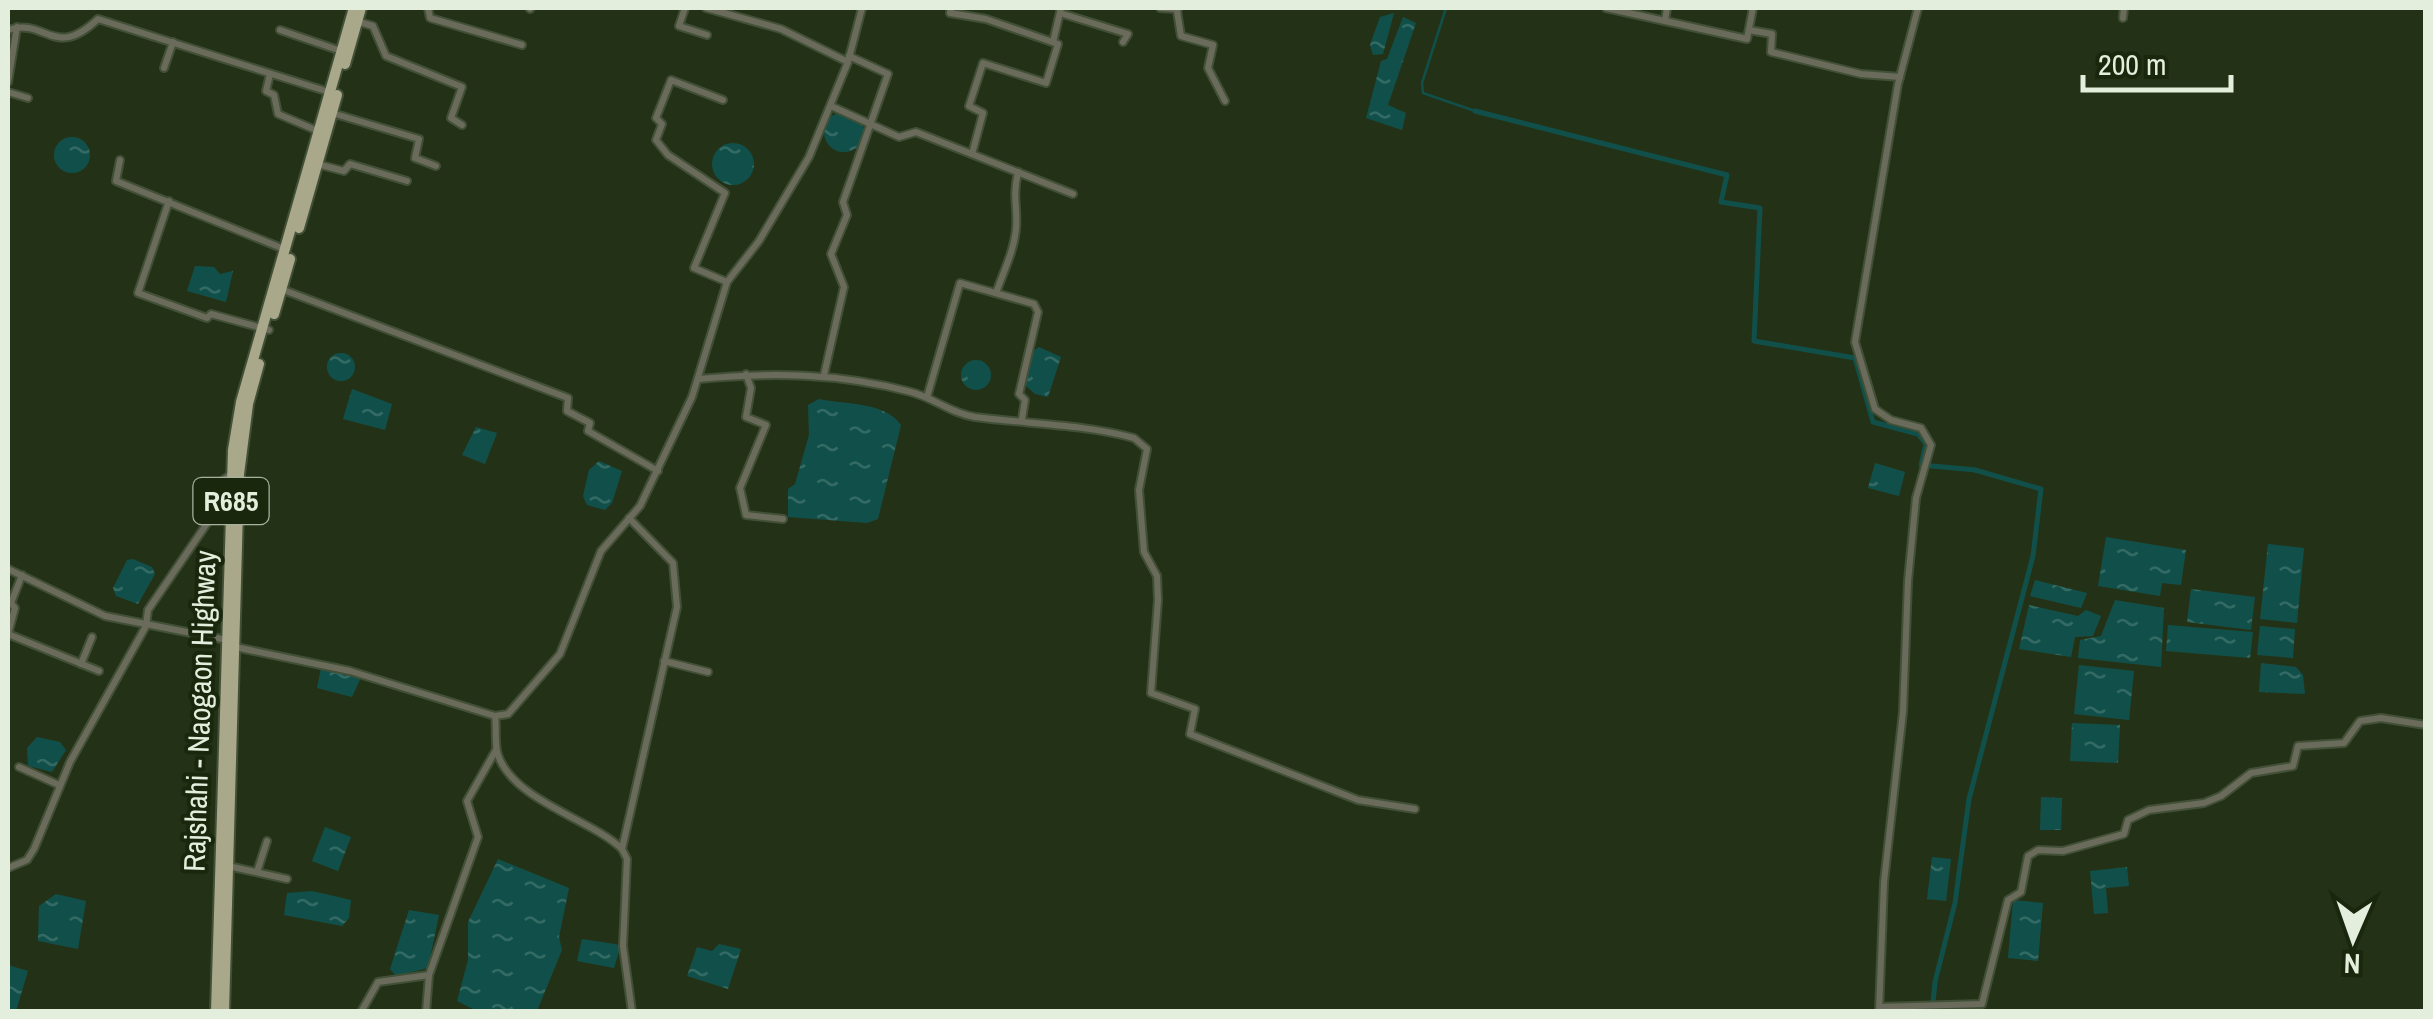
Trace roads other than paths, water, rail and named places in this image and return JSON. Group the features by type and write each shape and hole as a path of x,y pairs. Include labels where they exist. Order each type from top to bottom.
{"main road":[{"name":"Rajshahi - Naogaon Highway","path":"216,1012 240,450 285,249 355,14"},
{"name":"Rajshahi - Naogaon Highway","path":"233,589 231,474 241,402 282,289 332,113 355,14"},
{"name":"Rajshahi - Naogaon Highway","path":"224,1012 230,692"}],"street":[{"path":"428,8 430,18 522,44"},
{"path":"686,8 679,26 707,35"},
{"path":"706,8 781,29 888,74 844,202 847,216 831,254 844,287 824,374"},
{"path":"8,569 105,616 350,670 496,716 508,714 560,654 594,565 658,470 698,379 727,282 760,241 809,157 849,59 862,8"},
{"path":"951,8 950,13 986,19 1058,44 1046,83 983,63 969,106 984,113 972,154"},
{"path":"1160,8 1178,9 1181,36 1214,45 1208,68 1225,101"},
{"path":"1606,8 1747,40 1753,8"},
{"path":"1665,21 1667,8"},
{"path":"1918,8 1900,77 1854,342 1874,409 1892,420 1921,428 1932,445 1916,498 1908,581 1903,712 1884,882 1879,1009 1982,1004 2008,900 2021,892 2028,856 2038,850 2063,851 2124,834 2128,820 2149,810 2221,796 2251,773 2292,766 2298,746 2344,743 2360,721 2381,718 2426,725"},
{"path":"2123,18 2124,8"},
{"path":"1054,42 1060,10 1128,34 1124,42"},
{"path":"355,14 373,26 386,56 462,87 452,118 462,125"},
{"path":"8,30 17,27 66,40 81,36 98,20 330,93"},
{"path":"8,82 17,27"},
{"path":"280,30 342,51"},
{"path":"1748,30 1772,34 1770,52 1861,74 1900,77"},
{"path":"164,68 172,42"},
{"path":"270,74 266,91 274,95 278,114 319,131"},
{"path":"723,100 671,80 656,118 662,124 656,140 668,154 725,193 694,268 727,282"},
{"path":"8,92 28,98"},
{"path":"831,106 899,137 916,132 1073,194"},
{"path":"332,113 418,139 415,158 436,166"},
{"path":"120,160 116,181 285,249"},
{"path":"317,164 344,171 350,164 406,180"},
{"path":"996,293 1014,244 1016,219 1012,201 1018,172"},
{"path":"170,201 138,294 207,318 211,314 266,330"},
{"path":"927,397 960,283 1034,304 1038,312 1020,394 1025,400 1022,419"},
{"path":"282,289 568,398 567,410 590,423 587,429 592,435 658,470"},
{"path":"698,379 746,374 824,374 927,397 961,414 1022,419 1134,438 1147,449 1139,490 1144,552 1157,576 1151,693 1195,709 1190,734 1358,800 1416,808"},
{"path":"746,374 751,388 746,417 766,426 740,488 746,515 784,519"},
{"path":"8,868 27,860 34,849 59,786 146,626 148,610 195,547 222,481 231,474"},
{"path":"622,849 677,607 672,563 629,518"},
{"path":"22,575 12,603 15,608 8,634 99,671"},
{"path":"81,664 92,637"},
{"path":"664,660 708,672"},
{"path":"496,716 496,750 508,770 542,800 622,849 627,860 623,946 632,1012"},
{"path":"426,1012 429,975 478,837 467,801 480,770 496,750"},
{"path":"18,767 59,786"},
{"path":"257,872 267,841"},
{"path":"228,866 287,879"},
{"path":"361,1012 378,982 429,975"}],"water":[{"path":"1394,13 1383,54 1373,55 1370,45 1380,17"},
{"path":"1403,17 1416,23 1388,105 1406,113 1402,130 1366,118 1381,61 1387,59"},
{"path":"844,112 858,118 864,132 858,146 844,152 830,146 824,132 830,118"},
{"path":"72,137 85,142 90,155 85,168 72,173 59,168 54,155 59,142"},
{"path":"733,143 748,149 754,164 748,179 733,185 718,179 712,164 718,149"},
{"path":"195,266 214,267 220,274 233,271 226,302 187,291"},
{"path":"1039,347 1061,357 1048,397 1035,394 1025,385 1033,351"},
{"path":"341,353 351,357 355,367 351,377 341,381 331,377 327,367 331,357"},
{"path":"976,360 987,364 991,375 987,386 976,390 965,386 961,375 965,364"},
{"path":"352,389 392,404 385,430 343,419"},
{"path":"819,399 874,408 894,417 901,425 878,519 867,523 788,517 788,489 795,484 809,435 808,405"},
{"path":"476,427 497,433 485,464 462,455"},
{"path":"599,461 622,471 612,503 605,510 587,505 583,496 589,470"},
{"path":"1875,463 1905,472 1899,496 1868,488"},
{"path":"2106,537 2186,550 2181,585 2162,583 2160,596 2098,586"},
{"path":"2268,544 2304,548 2297,623 2260,619"},
{"path":"127,560 152,567 155,574 138,604 116,596 113,588"},
{"path":"2035,580 2087,593 2081,608 2030,596"},
{"path":"2191,589 2255,597 2251,630 2187,622"},
{"path":"2115,600 2164,608 2161,667 2078,658 2080,640 2101,636"},
{"path":"2029,605 2078,616 2086,610 2101,616 2093,636 2075,637 2071,657 2019,649"},
{"path":"2168,625 2253,632 2250,658 2166,651"},
{"path":"2260,626 2295,629 2293,658 2257,655"},
{"path":"2261,663 2296,667 2303,675 2305,694 2259,692"},
{"path":"2079,665 2134,671 2129,720 2074,714"},
{"path":"321,668 361,677 352,697 317,688"},
{"path":"2072,723 2120,725 2118,763 2070,761"},
{"path":"37,737 60,742 66,750 52,772 28,766 27,748"},
{"path":"2041,797 2062,798 2061,830 2040,830"},
{"path":"325,827 351,837 338,871 312,861"},
{"path":"1932,857 1951,859 1946,901 1927,899"},
{"path":"498,859 569,888 559,937 562,950 537,1011 477,1011 457,1001 468,960 468,922"},
{"path":"2127,867 2129,886 2106,888 2108,913 2094,914 2090,871"},
{"path":"312,891 351,900 349,918 342,926 284,915 287,893"},
{"path":"56,894 86,901 78,949 38,941 39,906"},
{"path":"2013,900 2043,903 2038,961 2008,958"},
{"path":"409,910 439,915 428,968 396,976 390,969"},
{"path":"582,939 621,945 614,968 577,961"},
{"path":"719,944 741,949 728,989 687,976 697,947 712,951"},
{"path":"8,965 28,971 16,1011 8,1011"}],"waterway":[{"path":"1446,8 1422,83 1423,93 1475,111"},
{"path":"1475,111 1727,175 1721,202 1760,208 1754,341 1855,358 1873,422 1918,434 1926,444 1921,465 1976,470"},
{"path":"1932,1012 1935,982 1955,903 1969,799 2033,556 2041,489 1975,470"}]}
